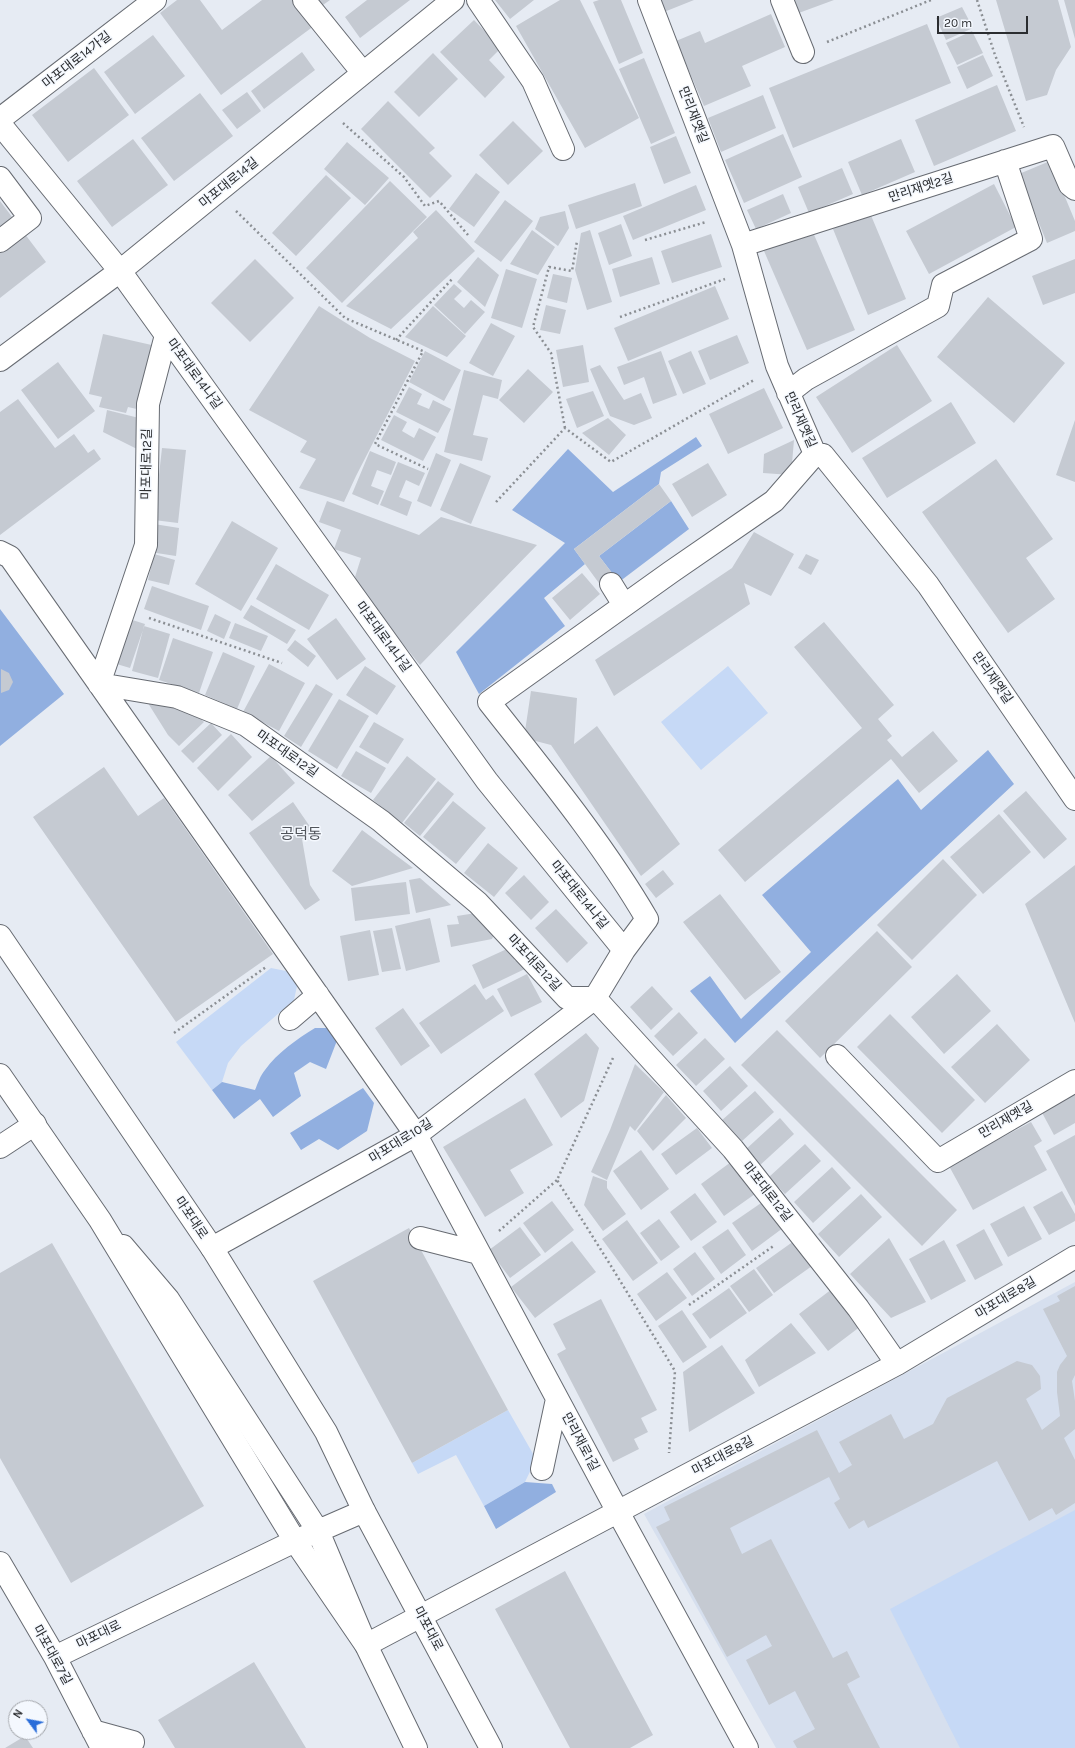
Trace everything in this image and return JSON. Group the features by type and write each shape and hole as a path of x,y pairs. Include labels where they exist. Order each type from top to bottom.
{"street":[{"name":"마포대로14가길","path":"0,119 155,0"},
{"path":"304,0 363,73"},
{"name":"마포대로14길","path":"0,360 120,271 453,0"},
{"path":"478,0 533,81 563,149"},
{"name":"만리재옛길","path":"649,0 743,245 777,366 815,454 823,455 928,586 1075,799"},
{"path":"782,0 802,52"},
{"path":"0,124 120,271"},
{"name":"만리재옛2길","path":"743,245 1053,146 1070,185 1075,189"},
{"path":"788,393 806,379 938,306 943,284 1031,239 1005,161"},
{"path":"0,178 30,218 0,241"},
{"name":"마포대로14나길","path":"120,271 487,781 624,950"},
{"name":"마포대로12길","path":"166,335 148,404 146,546 99,684 177,697 246,725 381,821 478,903 567,998 595,998 733,1149 858,1308 897,1364"},
{"path":"595,998 624,950 647,919 628,886 556,788 489,702 624,605 774,501 815,454"},
{"path":"0,552 10,557 99,684"},
{"path":"611,584 624,605"},
{"name":"만리재로1길","path":"99,684 416,1135 618,1512 747,1748"},
{"name":"마포대로","path":"0,936 212,1248 326,1432 364,1511 491,1748"},
{"path":"290,1019 318,995"},
{"name":"마포대로10길","path":"212,1248 416,1135 595,998"},
{"name":"만리재옛길","path":"837,1056 938,1161 1075,1081"},
{"path":"0,1075 100,1220 295,1541 366,1645"},
{"path":"0,1147 35,1124"},
{"path":"100,1220 168,1299 318,1531 366,1645 416,1748"},
{"path":"420,1238 478,1251"},
{"name":"마포대로8길","path":"366,1645 897,1364 1075,1257"},
{"path":"542,1469 557,1399"},
{"name":"마포대로","path":"55,1657 295,1541 364,1511"},
{"name":"마포대로7길","path":"0,1563 55,1657 98,1739"},
{"path":"98,1739 133,1742"}],"path":[{"path":"802,52 931,0"},
{"path":"977,0 995,55 1033,152"},
{"path":"323,106 404,177 425,206 439,201 468,235"},
{"path":"217,193 345,318 423,351 375,444 428,469"},
{"path":"645,240 732,215"},
{"path":"577,241 572,271 549,267 533,327 550,353 565,428 611,462 777,366"},
{"path":"620,316 750,270"},
{"path":"396,340 453,278"},
{"path":"496,502 565,428"},
{"path":"124,610 282,662"},
{"path":"174,1033 287,952"},
{"path":"478,1251 557,1180 625,1032"},
{"path":"557,1180 675,1372 667,1485"},
{"path":"689,1305 796,1230"}],"shaded area":[{"path":"696,437 702,446 661,472 659,484 574,549 585,564 544,598 565,626 479,694 456,652 565,543 512,510 568,449 613,492"},
{"path":"671,501 689,529 619,582 599,556"},
{"path":"0,609 64,694 0,746"},
{"path":"728,666 768,713 701,770 661,722"},
{"path":"988,750 1014,784 735,1043 690,991 710,976 741,1019 811,952 762,895 898,779 921,810"},
{"path":"271,968 286,971 297,986 294,1000 241,1046 228,1063 222,1082 212,1090 176,1042"},
{"path":"315,1028 328,1028 338,1038 326,1069 310,1062 294,1073 301,1096 273,1117 260,1099 234,1119 212,1090 222,1082 255,1090 262,1075 275,1058 294,1042"},
{"path":"363,1088 374,1103 367,1131 338,1150 319,1139 301,1150 290,1133"},
{"path":"1075,1282 1075,1748 776,1748 644,1514"},
{"path":"508,1410 536,1459 525,1482 484,1506 456,1455 418,1474 412,1463"},
{"path":"525,1482 552,1484 556,1492 496,1529 484,1506"},
{"path":"1075,1510 1075,1748 960,1748 890,1609"}],"building":[{"path":"177,0 200,0 222,30 262,0 330,0 323,5 330,14 221,95 160,13"},
{"path":"367,0 410,0 360,38 345,17"},
{"path":"495,0 534,0 510,19"},
{"path":"560,0 580,0 639,118 585,148 516,26"},
{"path":"599,0 621,0 643,53 619,64 593,2"},
{"path":"660,0 694,0 664,12"},
{"path":"791,0 834,0 796,14"},
{"path":"996,0 1058,0 1071,47 1056,70 1047,95 1026,101"},
{"path":"1064,0 1075,0 1075,39"},
{"path":"962,7 973,28 946,40 936,18"},
{"path":"771,14 785,47 742,66 751,86 704,106 676,41 700,31 705,43"},
{"path":"474,20 501,48 489,60 505,77 485,98 440,52"},
{"path":"927,24 951,83 793,148 769,88"},
{"path":"972,31 983,53 957,65 946,43"},
{"path":"153,35 185,76 135,114 104,72"},
{"path":"302,52 315,70 264,109 251,91"},
{"path":"433,53 458,79 419,117 394,92"},
{"path":"983,55 993,76 967,89 957,67"},
{"path":"644,58 675,133 651,144 619,69"},
{"path":"94,68 129,115 68,162 32,115"},
{"path":"997,85 1016,131 934,166 915,120"},
{"path":"247,92 261,111 237,129 222,110"},
{"path":"200,93 233,136 174,181 141,138"},
{"path":"763,95 776,128 721,152 708,118"},
{"path":"388,101 435,148 429,153 452,176 430,198 361,129"},
{"path":"513,121 543,151 508,185 479,155"},
{"path":"783,134 802,177 744,203 725,160"},
{"path":"676,136 691,173 664,184 650,147"},
{"path":"133,139 168,185 112,227 77,181"},
{"path":"901,139 915,172 862,195 848,162"},
{"path":"347,142 389,178 365,205 324,169"},
{"path":"1050,161 1075,221 1075,231 1047,243 1019,174"},
{"path":"842,168 853,194 809,213 798,187"},
{"path":"476,173 500,192 474,227 449,209"},
{"path":"326,175 351,198 296,256 272,233"},
{"path":"390,181 427,217 342,303 306,268"},
{"path":"635,183 642,206 576,229 568,205"},
{"path":"994,184 1016,227 929,274 906,231"},
{"path":"696,185 706,210 633,240 623,216"},
{"path":"783,194 791,213 756,229 747,210"},
{"path":"505,200 533,221 501,262 474,242"},
{"path":"0,201 46,262 0,298"},
{"path":"436,210 475,251 391,329 346,306 418,238 413,232"},
{"path":"565,211 569,228 558,246 535,229 540,217"},
{"path":"870,213 906,299 868,315 833,229"},
{"path":"621,224 632,256 609,265 598,233"},
{"path":"532,230 555,247 538,275 510,264"},
{"path":"590,230 612,302 587,310 575,270 581,233"},
{"path":"812,230 855,330 807,350 764,251"},
{"path":"711,234 722,267 672,283 661,251"},
{"path":"478,257 499,275 485,307 457,282"},
{"path":"652,257 660,284 620,297 612,269"},
{"path":"255,259 294,298 250,342 211,303"},
{"path":"1075,259 1075,293 1043,305 1032,276"},
{"path":"506,269 537,279 522,328 491,318"},
{"path":"553,274 572,278 567,303 547,298"},
{"path":"454,284 462,291 454,299 464,308 471,300 485,312 465,334 434,305"},
{"path":"715,286 729,319 628,361 614,328"},
{"path":"988,297 1065,363 1014,423 937,357"},
{"path":"546,305 566,310 560,334 540,330"},
{"path":"319,306 370,338 415,361 344,502 299,488 316,459 300,452 307,441 249,410"},
{"path":"433,306 466,336 447,357 405,337"},
{"path":"491,323 515,336 493,376 469,363"},
{"path":"103,334 156,346 141,410 128,407 126,413 99,407 102,397 89,394"},
{"path":"737,335 749,363 710,380 698,351"},
{"path":"583,345 589,382 563,387 556,350"},
{"path":"897,345 932,401 852,453 816,397"},
{"path":"425,351 461,370 444,401 409,382"},
{"path":"661,351 677,395 653,404 644,377 624,385 617,367"},
{"path":"691,351 706,384 683,394 668,361"},
{"path":"58,362 95,411 58,439 21,390"},
{"path":"600,365 624,400 641,393 652,418 634,425 610,416 590,369"},
{"path":"528,369 553,392 524,423 499,400"},
{"path":"464,370 502,380 498,399 483,395 473,435 488,438 482,461 444,452"},
{"path":"409,387 422,394 417,404 429,409 433,400 451,409 438,433 396,412"},
{"path":"764,388 783,428 728,454 709,414"},
{"path":"593,391 604,416 577,428 566,399"},
{"path":"18,399 55,448 74,434 88,453 94,449 101,459 0,535 0,412"},
{"path":"951,402 976,443 887,498 862,458"},
{"path":"107,410 143,419 139,450 103,432"},
{"path":"394,415 407,422 402,431 414,438 419,428 436,437 423,461 381,440"},
{"path":"608,418 626,435 609,455 582,433"},
{"path":"1075,420 1075,482 1056,475"},
{"path":"794,440 791,475 763,473 764,454"},
{"path":"162,448 186,450 178,523 154,520"},
{"path":"370,451 396,462 391,475 377,470 371,486 384,491 378,505 352,494"},
{"path":"436,453 451,460 431,507 417,501"},
{"path":"996,459 1053,539 1026,558 1055,599 1008,633 922,512"},
{"path":"398,462 425,473 419,486 406,480 399,497 412,502 407,516 380,505"},
{"path":"460,463 491,476 471,524 440,510"},
{"path":"708,463 727,495 692,517 672,484"},
{"path":"659,484 671,501 599,556 619,582 604,590 574,549"},
{"path":"327,501 419,535 441,517 537,545 420,665 366,598 355,577 361,558 334,549 341,530 319,522"},
{"path":"232,521 278,548 241,611 195,584"},
{"path":"154,524 179,528 176,556 150,552"},
{"path":"754,532 794,554 771,596 744,583 750,604 614,696 595,660 732,568"},
{"path":"154,554 175,560 169,585 148,580"},
{"path":"806,554 819,560 811,575 798,568"},
{"path":"276,564 329,595 309,630 256,599"},
{"path":"582,573 600,594 570,620 552,598"},
{"path":"152,586 209,606 201,630 144,609"},
{"path":"251,605 296,630 287,644 243,618"},
{"path":"215,614 231,622 224,639 207,631"},
{"path":"126,618 145,624 130,668 110,662"},
{"path":"336,618 366,659 337,680 307,639"},
{"path":"824,622 894,705 878,719 892,736 887,740 902,757 933,731 958,761 919,793 891,759 745,882 718,850 862,728 794,647"},
{"path":"235,623 268,636 261,651 229,638"},
{"path":"144,626 170,634 158,678 132,671"},
{"path":"173,638 213,652 199,693 159,680"},
{"path":"295,640 316,656 308,667 287,650"},
{"path":"223,652 255,666 237,709 205,695"},
{"path":"269,664 305,683 279,731 243,712"},
{"path":"365,666 396,686 377,715 346,695"},
{"path":"1,669 9,673 13,682 9,690 1,693"},
{"path":"316,684 333,694 301,747 284,736"},
{"path":"531,691 577,698 574,744 597,726 680,844 641,876 551,745 524,738"},
{"path":"339,699 369,716 337,769 308,751"},
{"path":"146,700 193,711 204,722 179,746 168,735"},
{"path":"374,722 404,739 388,764 359,747"},
{"path":"211,723 222,735 193,763 181,751"},
{"path":"231,734 252,757 218,791 197,768"},
{"path":"356,751 386,768 371,793 341,776"},
{"path":"271,756 295,783 252,821 228,795"},
{"path":"407,756 436,779 402,823 373,800"},
{"path":"104,767 138,816 164,798 273,954 176,1022 33,817"},
{"path":"438,781 454,794 420,836 404,823"},
{"path":"1026,791 1067,839 1044,859 1003,811"},
{"path":"453,801 486,828 456,864 423,837"},
{"path":"293,802 313,831 302,839 310,885 320,900 305,910 249,833"},
{"path":"999,814 1031,852 983,894 950,857"},
{"path":"362,830 413,868 352,886 332,871"},
{"path":"488,843 518,868 494,897 464,873"},
{"path":"943,859 977,895 912,960 877,925"},
{"path":"1075,865 1075,1023 1025,904"},
{"path":"663,870 674,884 656,898 645,884"},
{"path":"524,875 549,902 531,920 505,893"},
{"path":"420,878 451,905 416,913 409,880"},
{"path":"406,882 410,914 355,921 351,888"},
{"path":"720,894 781,972 745,1000 683,922"},
{"path":"556,909 588,943 567,963 535,928"},
{"path":"476,913 496,930 492,939 451,947 447,925 459,924 457,916"},
{"path":"430,918 440,962 406,971 395,926"},
{"path":"392,928 401,969 382,972 373,931"},
{"path":"370,930 379,975 348,981 340,936"},
{"path":"877,931 912,967 820,1058 785,1021"},
{"path":"509,948 515,961 524,957 529,967 483,989 472,965"},
{"path":"527,974 542,1002 511,1017 497,989"},
{"path":"957,974 991,1011 944,1054 911,1017"},
{"path":"475,984 486,1000 493,995 504,1011 441,1054 419,1023"},
{"path":"652,986 673,1009 651,1030 630,1007"},
{"path":"403,1008 430,1046 401,1066 375,1028"},
{"path":"679,1012 698,1033 673,1056 654,1036"},
{"path":"890,1014 975,1100 942,1133 857,1047"},
{"path":"997,1024 1030,1060 985,1103 951,1067"},
{"path":"777,1030 957,1210 922,1246 741,1065"},
{"path":"586,1033 599,1048 584,1101 561,1118 534,1074"},
{"path":"705,1038 725,1059 696,1086 676,1065"},
{"path":"635,1064 664,1092 635,1131 630,1126 607,1180 591,1172 610,1130"},
{"path":"730,1066 748,1086 721,1111 703,1091"},
{"path":"1075,1089 1075,1123 1054,1135 1039,1107"},
{"path":"755,1091 774,1112 741,1142 721,1121"},
{"path":"666,1095 686,1118 653,1151 637,1131"},
{"path":"525,1098 553,1145 510,1170 524,1193 485,1217 443,1147"},
{"path":"780,1118 794,1134 758,1167 744,1151"},
{"path":"1031,1122 1042,1141 1034,1146 1047,1170 973,1210 949,1166"},
{"path":"697,1128 712,1148 676,1175 661,1154"},
{"path":"1075,1135 1075,1206 1046,1151"},
{"path":"805,1144 821,1161 785,1194 769,1177"},
{"path":"641,1150 669,1189 641,1210 613,1171"},
{"path":"731,1162 755,1194 724,1216 701,1184"},
{"path":"832,1167 851,1188 813,1223 794,1202"},
{"path":"593,1176 607,1181 607,1188 626,1214 603,1231 584,1205"},
{"path":"1062,1191 1075,1214 1075,1221 1049,1235 1033,1207"},
{"path":"695,1193 717,1222 691,1241 670,1212"},
{"path":"861,1194 882,1217 839,1257 818,1234"},
{"path":"552,1201 574,1230 545,1253 523,1223"},
{"path":"764,1201 783,1228 752,1251 732,1223"},
{"path":"1024,1206 1042,1239 1008,1257 990,1224"},
{"path":"659,1219 680,1247 661,1261 640,1233"},
{"path":"627,1220 658,1263 633,1281 602,1239"},
{"path":"520,1227 541,1255 510,1278 489,1250"},
{"path":"409,1228 508,1410 412,1463 313,1281"},
{"path":"728,1229 746,1255 721,1274 702,1247"},
{"path":"984,1229 1003,1265 975,1280 956,1245"},
{"path":"889,1238 926,1302 891,1318 850,1274"},
{"path":"944,1240 966,1281 931,1300 909,1259"},
{"path":"572,1241 596,1272 535,1318 511,1287"},
{"path":"794,1241 812,1266 774,1293 756,1268"},
{"path":"52,1243 204,1506 71,1583 0,1458 0,1273"},
{"path":"695,1252 715,1279 692,1296 673,1269"},
{"path":"754,1269 773,1295 749,1312 730,1286"},
{"path":"667,1272 687,1298 656,1321 637,1294"},
{"path":"1075,1286 1075,1375 1072,1381 1075,1401 1075,1429 1064,1438 1075,1460 1075,1503 1056,1515 1052,1508 1029,1521 997,1461 868,1528 864,1520 849,1529 834,1503 840,1499 829,1477 730,1528 742,1554 771,1539 833,1658 847,1651 860,1677 847,1684 880,1748 797,1748 793,1741 815,1729 795,1691 769,1705 746,1660 772,1646 766,1635 727,1657 656,1527 670,1520 664,1507 817,1430 839,1473 852,1465 839,1442 891,1414 904,1439 933,1424 947,1398 1017,1361 1032,1365 1040,1376 1041,1389 1026,1399 1042,1430 1060,1416 1057,1392 1057,1372 1067,1356 1043,1309 1060,1301 1057,1296"},
{"path":"729,1288 747,1313 710,1339 692,1314"},
{"path":"832,1289 861,1326 828,1351 799,1314"},
{"path":"601,1299 657,1410 641,1418 648,1432 634,1439 639,1449 613,1462 557,1354 566,1349 553,1324"},
{"path":"682,1310 707,1347 683,1363 658,1326"},
{"path":"791,1323 816,1353 759,1387 745,1360"},
{"path":"722,1345 755,1393 689,1432 683,1372"},
{"path":"565,1571 653,1735 630,1748 570,1748 495,1609"},
{"path":"254,1662 306,1748 175,1748 158,1720"},
{"path":"18,1740 28,1740 33,1748 5,1748"}],"district":[{"name":"공덕동","path":"301,835"}]}
